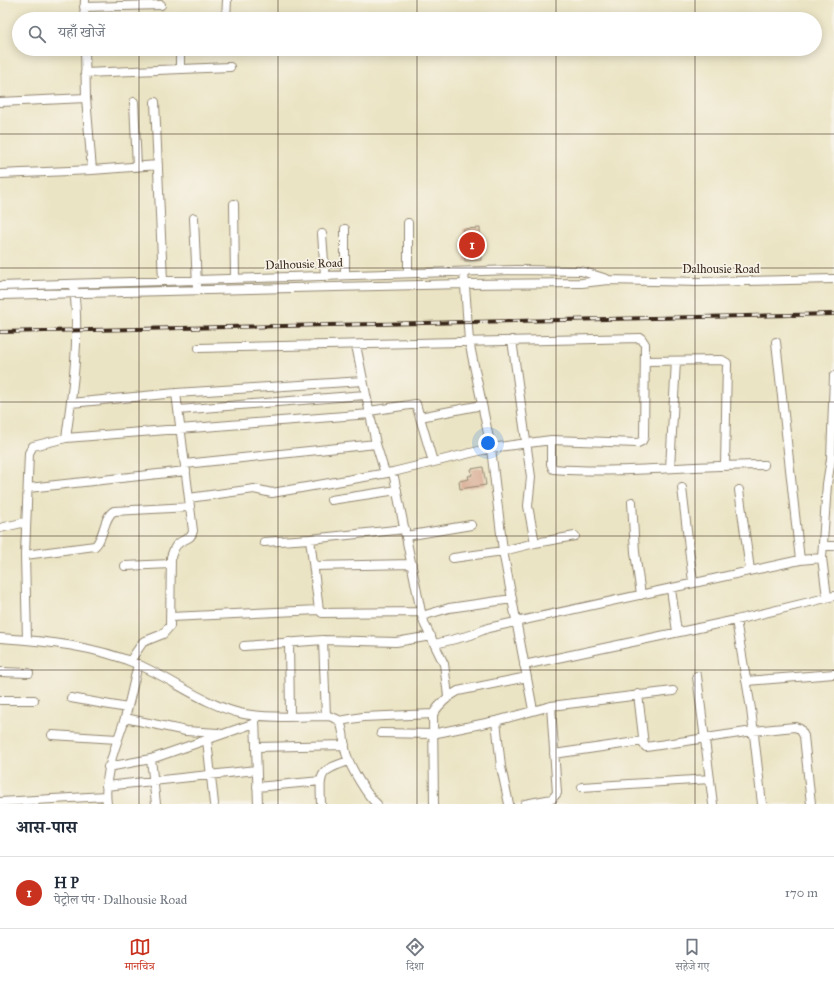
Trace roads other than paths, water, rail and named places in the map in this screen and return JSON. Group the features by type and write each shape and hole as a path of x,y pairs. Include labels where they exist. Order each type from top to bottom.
{"street":[{"path":"226,12 227,0"},
{"path":"85,4 161,5"},
{"path":"84,56 92,170"},
{"path":"180,56 180,69"},
{"path":"85,73 230,67"},
{"path":"0,102 86,98"},
{"path":"134,102 137,167"},
{"path":"155,102 163,281"},
{"path":"0,174 92,170 158,165"},
{"path":"234,204 235,278"},
{"path":"194,218 198,290"},
{"path":"408,223 408,273"},
{"path":"345,229 345,275"},
{"path":"322,234 325,275"},
{"name":"Dalhousie Road","path":"0,286 464,272 581,271 608,280"},
{"path":"464,272 469,341 491,448 503,551 534,710"},
{"name":"Dalhousie Road","path":"0,296 464,284 582,283 608,280 699,282 834,279"},
{"path":"66,438 71,403 77,331 74,283"},
{"path":"189,498 254,489 272,493 389,472 491,448 551,440 638,443 642,441 644,437 645,342 641,338 199,348"},
{"path":"512,340 531,477 528,506 535,543"},
{"path":"776,342 800,560"},
{"path":"356,345 376,444 397,490 422,614 444,664 448,696"},
{"path":"645,361 722,360 727,363 725,465"},
{"path":"670,468 676,361"},
{"path":"524,664 736,620 830,597 822,558 830,484 834,376"},
{"path":"71,403 176,393 363,381"},
{"path":"0,802 106,800 108,767 127,708 134,663 143,642 167,631 170,626 171,557 175,546 192,535 193,525 176,393"},
{"path":"178,410 365,395"},
{"path":"27,640 25,555 26,522 30,448 37,444 66,438 369,413 414,403 418,406 432,462"},
{"path":"420,417 482,406"},
{"path":"551,440 551,464 553,469 610,470 725,465 764,465"},
{"path":"28,488 376,444"},
{"path":"682,488 693,582"},
{"path":"331,500 397,490"},
{"path":"739,490 750,570"},
{"path":"632,502 635,552 640,595"},
{"path":"25,555 95,546 101,538 110,514 114,511 190,507"},
{"path":"0,528 26,522"},
{"path":"264,542 405,533 471,525"},
{"path":"453,558 503,551 535,543 575,536"},
{"path":"310,539 319,610"},
{"path":"823,546 834,546"},
{"path":"244,646 323,640 390,642 433,640 671,589 693,582 800,560 822,558"},
{"path":"125,566 171,564"},
{"path":"314,566 412,564"},
{"path":"671,589 677,632"},
{"path":"171,617 319,610 324,614 422,614 449,608 512,599"},
{"path":"736,620 746,681 762,804"},
{"path":"0,638 27,640 86,649 134,663 200,698 255,719"},
{"path":"323,640 326,716"},
{"path":"289,642 290,716"},
{"path":"0,672 29,673"},
{"path":"746,681 834,674"},
{"path":"697,676 713,804"},
{"path":"434,804 432,734 433,714 448,696 458,692 527,677"},
{"path":"381,733 432,734 496,721 551,706 673,690"},
{"path":"638,694 643,741 644,745 650,747 753,731 795,727 800,729 804,736 811,804"},
{"path":"71,698 127,708"},
{"path":"0,700 34,700"},
{"path":"525,804 556,797 558,793 551,706"},
{"path":"108,767 151,759 224,734 255,719 290,716 326,716 339,721 363,717 433,714"},
{"path":"124,718 186,731 224,734"},
{"path":"255,719 258,804"},
{"path":"339,721 349,761 370,797 377,804"},
{"path":"496,721 509,804"},
{"path":"52,735 117,739"},
{"path":"207,740 214,804"},
{"path":"554,754 643,741"},
{"path":"257,747 345,745"},
{"path":"151,759 156,804"},
{"path":"321,804 321,782 323,773 326,769 349,761"},
{"path":"106,786 256,770"},
{"path":"582,787 710,779"},
{"path":"257,786 321,782"}],"railway":[{"path":"0,332 834,314"}],"place":[{"name":"H P","path":"472,245"}]}
